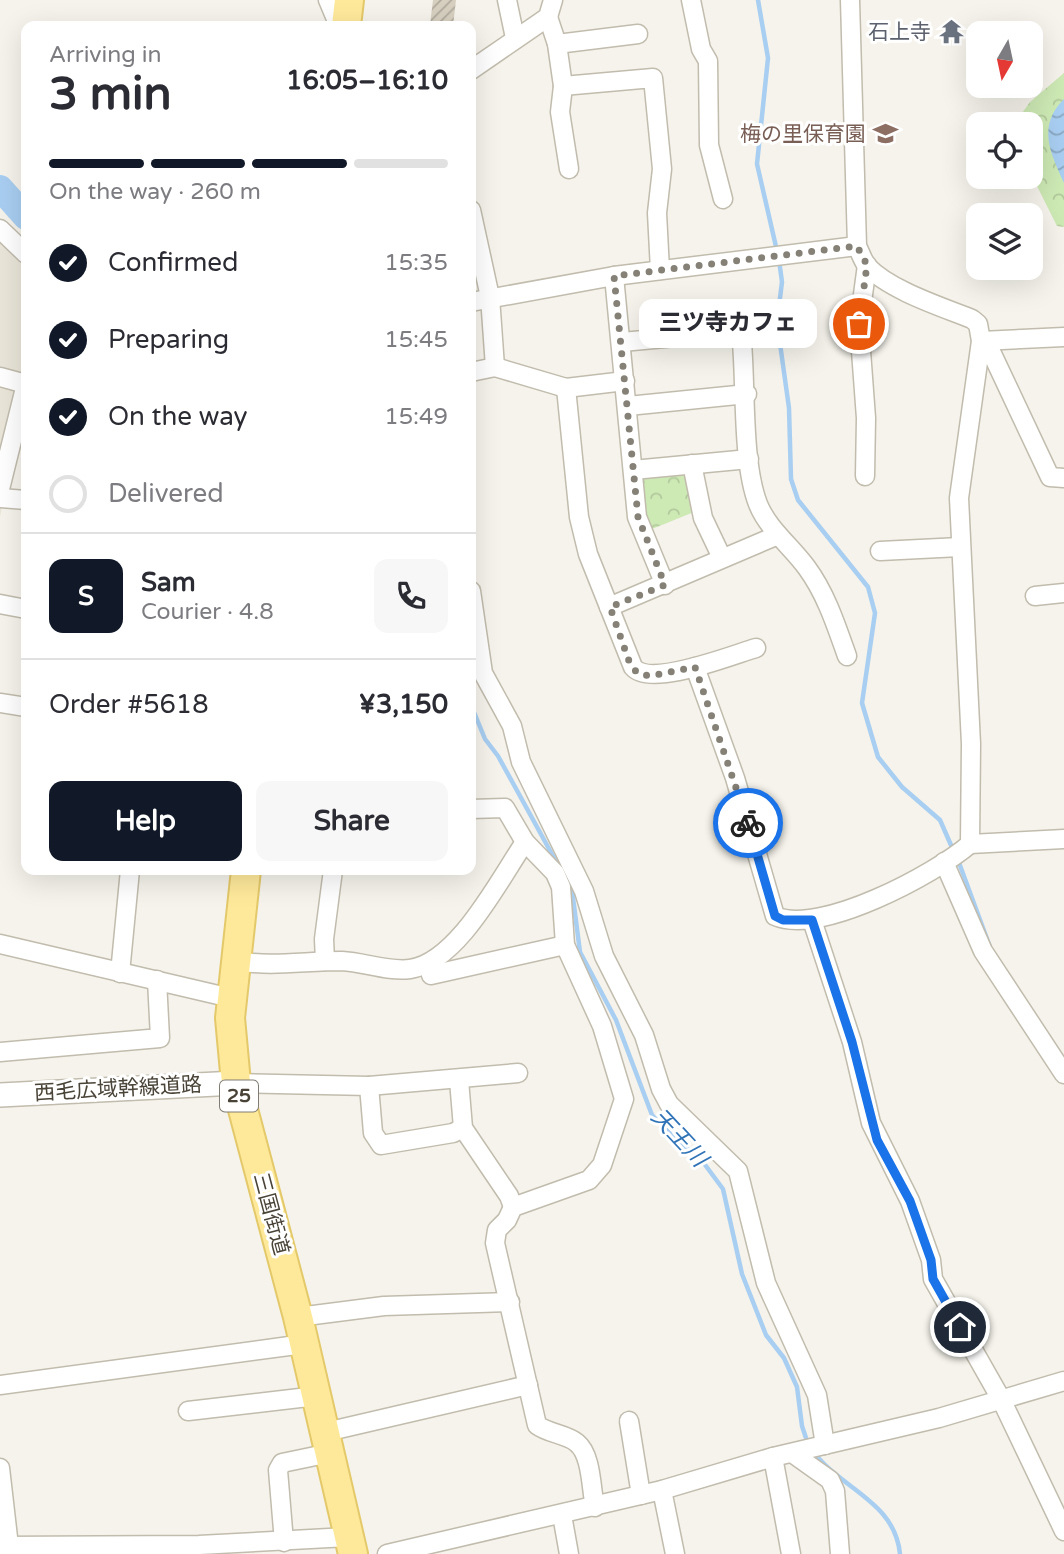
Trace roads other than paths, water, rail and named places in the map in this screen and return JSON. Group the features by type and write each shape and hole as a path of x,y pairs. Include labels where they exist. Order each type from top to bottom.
{"main road":[{"path":"347,21 349,0"},
{"name":"三国街道","path":"245,875 231,998 236,1083 301,1330 350,1545"}],"street":[{"path":"328,0 337,21"},
{"path":"507,0 515,38"},
{"path":"691,0 701,48 708,61 709,145 723,199"},
{"path":"850,0 857,246 867,265 925,301 972,319 978,324 1050,477 1064,478"},
{"path":"476,66 551,8"},
{"path":"551,8 563,86 560,111 569,169"},
{"path":"557,44 638,34"},
{"path":"563,86 653,78 662,169 657,213 660,270"},
{"path":"0,229 21,249"},
{"path":"476,233 490,297 495,368"},
{"path":"476,301 614,276 857,246"},
{"path":"865,476 866,418 859,324 867,265"},
{"path":"614,276 640,526 665,585"},
{"path":"622,342 730,332 742,343 749,459 759,505 778,535 807,567 823,595 847,656"},
{"path":"984,341 1064,337"},
{"path":"970,844 971,744 959,498 984,341"},
{"path":"476,371 495,368 566,388 625,381"},
{"path":"0,377 21,383"},
{"path":"566,388 579,517 588,554 629,661 637,673 650,676 695,667 757,648"},
{"path":"628,406 747,394"},
{"path":"0,489 21,404"},
{"path":"633,470 749,459"},
{"path":"692,464 702,518 722,558"},
{"path":"0,498 21,500"},
{"path":"610,607 778,535"},
{"path":"880,551 960,547"},
{"path":"1035,596 1064,593"},
{"path":"0,604 21,608"},
{"path":"476,625 483,673 512,726 521,762 584,891 604,956 644,1035 661,1089 669,1104 738,1171 766,1283 817,1395 825,1445"},
{"path":"695,667 735,778 775,916 783,920 812,920 865,904 944,862 970,844 1064,839"},
{"path":"0,704 21,706"},
{"path":"476,808 505,808 525,842 555,873 561,887 565,945 602,1026 624,1099 602,1165 589,1180 513,1207"},
{"path":"236,961 276,966 325,961 407,969 429,965 464,931 525,842"},
{"path":"944,862 984,951 1064,1074"},
{"path":"120,973 130,875"},
{"path":"325,961 324,939 332,875"},
{"path":"812,920 852,1042 877,1140 910,1201 931,1260 933,1279 1002,1399 1064,1531"},
{"path":"0,944 231,998"},
{"path":"429,965 431,975 565,945"},
{"path":"0,1052 160,1038 157,980"},
{"path":"236,1083 369,1086 518,1073"},
{"path":"458,1080 463,1128 509,1196 513,1207 508,1220 497,1230 495,1243 537,1425 547,1433 577,1442 585,1454 595,1507"},
{"name":"西毛広域幹線道路","path":"0,1095 236,1083"},
{"path":"369,1086 373,1133 381,1145 453,1133 463,1128"},
{"path":"0,1385 301,1330 384,1306 510,1301"},
{"path":"387,1554 662,1490 773,1457 939,1418 1064,1381"},
{"path":"284,1542 278,1470 282,1464 328,1442 528,1385"},
{"path":"188,1411 317,1396"},
{"path":"629,1421 641,1495"},
{"path":"792,1453 830,1480 835,1490 840,1554"},
{"path":"773,1457 791,1554"},
{"path":"0,1468 5,1546 284,1542 350,1545"},
{"path":"662,1490 675,1554"},
{"path":"562,1515 569,1554"}],"water":[{"path":"1064,99 1064,183 1054,161 1048,129 1056,109"}],"waterway":[{"path":"758,0 768,58 757,164 777,251"},
{"name":"天王川","path":"0,188 21,211"},
{"path":"779,260 782,282 777,322 789,408 791,479 798,500 868,587 875,613 862,703 878,757 902,787 940,820 954,852"},
{"name":"天王川","path":"476,717 485,739 498,756 559,867"},
{"path":"958,860 990,947"},
{"name":"天王川","path":"567,881 572,890 580,952 616,1020 652,1115 678,1142 700,1158 723,1189 742,1274 766,1335 784,1358 797,1387 802,1426 808,1444"},
{"name":"天王川","path":"813,1451 888,1521 896,1536 900,1554"}],"place":[{"name":"石上寺","path":"951,32"},
{"name":"梅の里保育園","path":"886,134"},
{"name":"三ツ寺カフェ","path":"859,324"}]}
